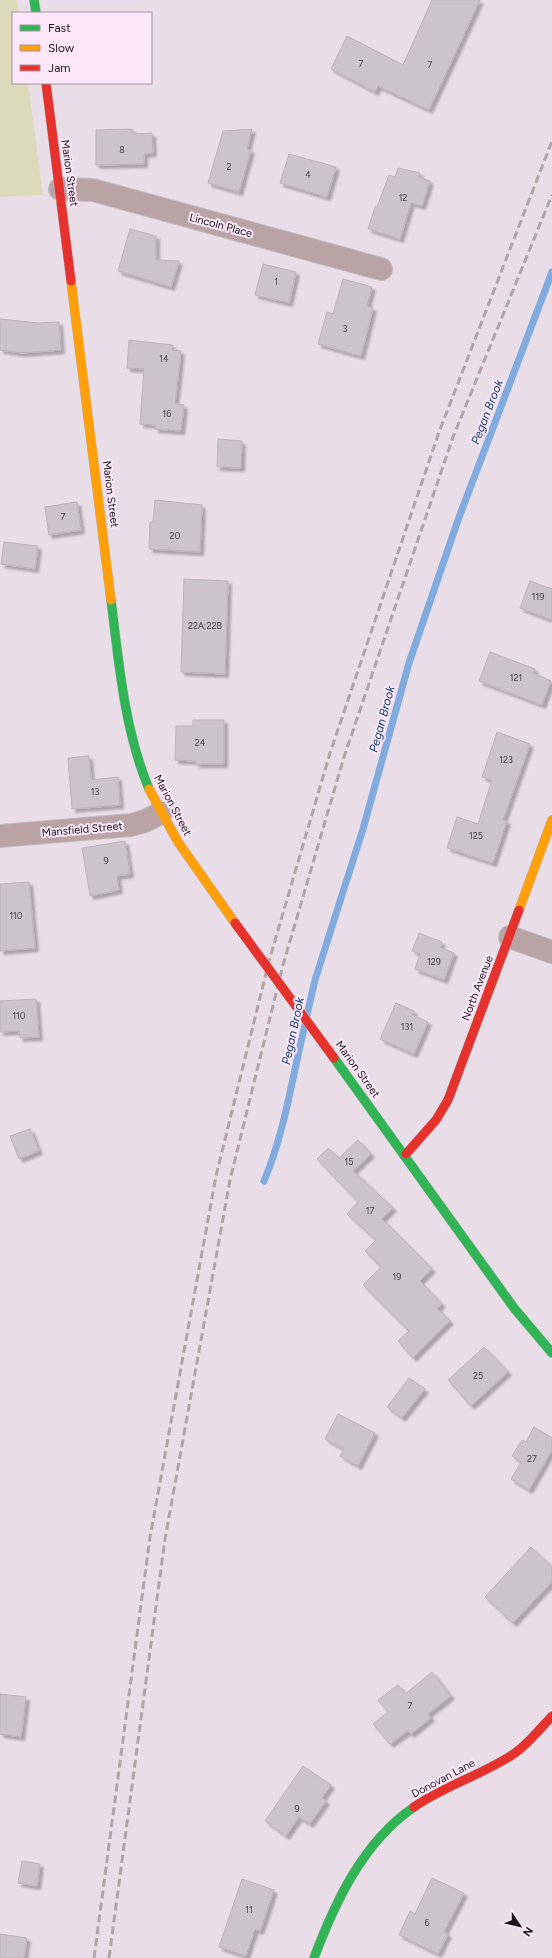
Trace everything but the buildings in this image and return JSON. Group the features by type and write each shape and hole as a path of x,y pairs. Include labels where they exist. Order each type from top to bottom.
{"street":[{"path":"34,0 36,12"},
{"name":"Marion Street","path":"46,84 120,669 139,764 149,790 161,813 189,857 235,923 406,1154 514,1308 552,1353"},
{"name":"Lincoln Place","path":"60,189 93,190 381,269"},
{"name":"Mansfield Street","path":"0,836 131,825 145,821 161,813"},
{"name":"North Avenue","path":"406,1154 436,1120 448,1100 510,937 552,820"},
{"path":"510,937 552,952"},
{"name":"Donovan Lane","path":"314,1958 336,1906 355,1872 369,1850 387,1829 407,1811 427,1798 514,1753 535,1736 552,1716"}],"green space":[{"path":"0,0 17,0 19,12 12,12 12,84 28,84 43,195 0,197"}],"waterway":[{"name":"Pegan Brook","path":"307,1015 315,980 363,829 409,663 458,520 552,272"},
{"name":"Pegan Brook","path":"264,1181 283,1124 305,1025"}],"railway":[{"path":"94,1958 150,1537 216,1176 269,961 330,753 439,432 552,141"},
{"path":"109,1958 165,1539 230,1180 283,965 344,757 453,437 552,195"}],"traffic: fast":[{"path":"34,0 36,12"},
{"path":"111,600 120,672 128,719 149,789"},
{"path":"334,1058 514,1308 552,1353"},
{"path":"314,1958 341,1895 365,1855 396,1821 414,1807"}],"traffic: slow":[{"path":"71,281 111,600"},
{"path":"149,789 178,842 235,923"},
{"path":"519,910 552,820"}],"traffic: jam":[{"path":"46,84 71,281"},
{"path":"406,1154 436,1120 448,1100 519,910"},
{"path":"235,923 334,1058"},
{"path":"414,1807 438,1792 503,1761 530,1740 552,1716"}]}
